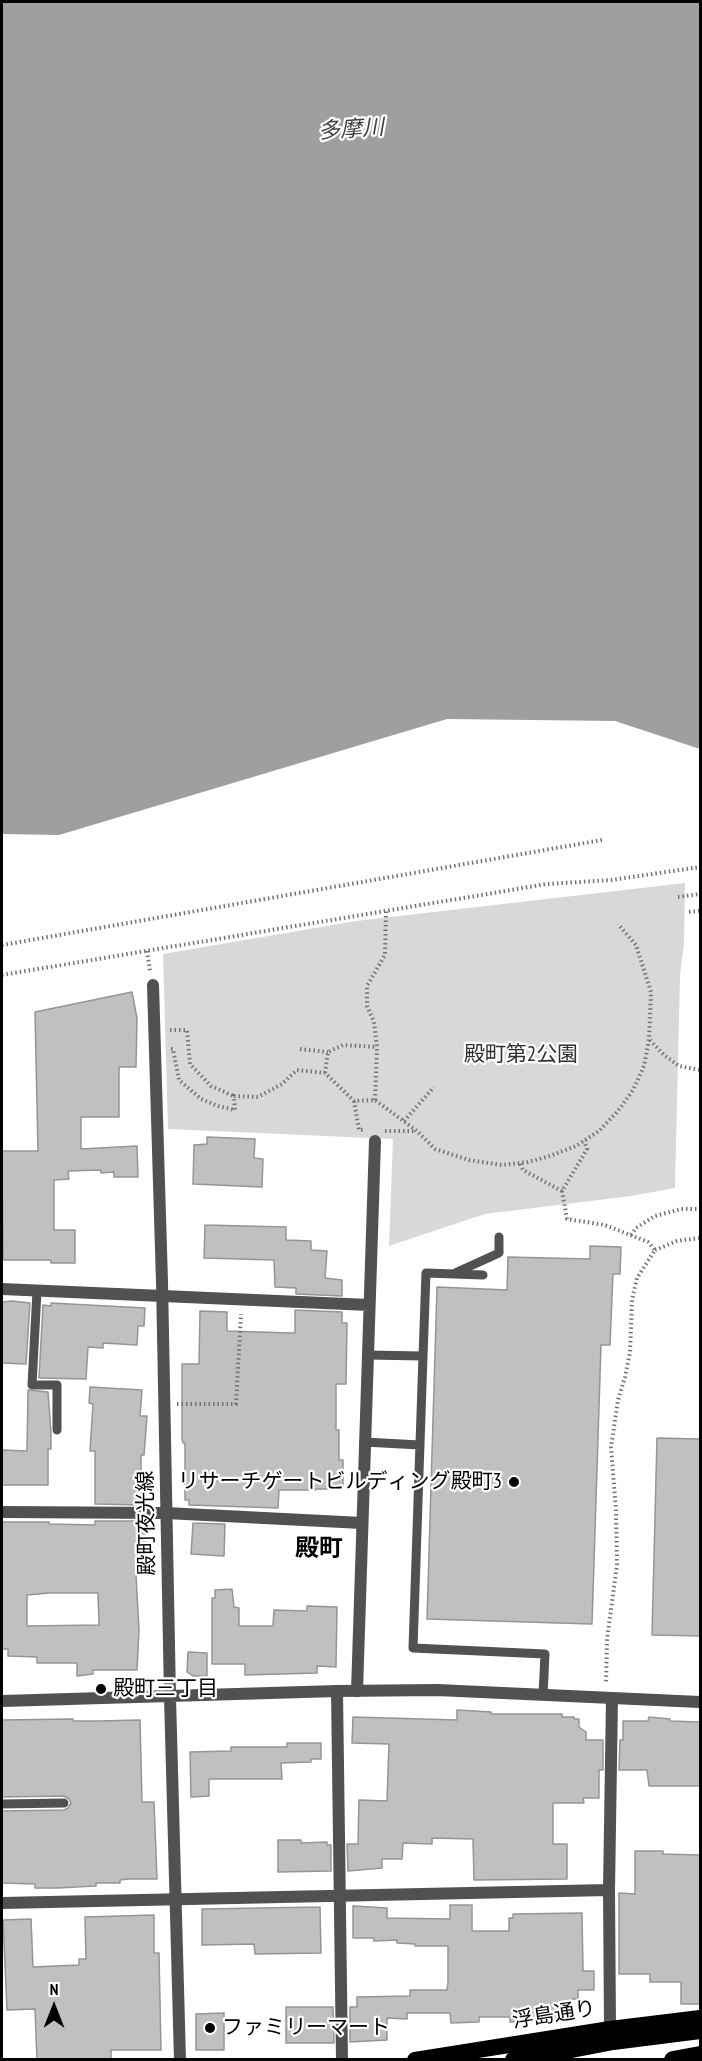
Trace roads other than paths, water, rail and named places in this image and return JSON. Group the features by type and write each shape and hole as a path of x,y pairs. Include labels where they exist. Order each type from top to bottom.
{"highway":[{"name":"浮島通り","path":"415,2060 610,2029 700,2023"},
{"path":"514,2060 700,2023"},
{"path":"673,2060 700,2055"}],"street":[{"name":"殿町夜光線","path":"153,985 180,2060"},
{"path":"357,1690 375,1141"},
{"path":"2,1289 369,1305"},
{"path":"2,1512 166,1513 362,1523"},
{"path":"337,1690 342,2060"},
{"path":"2,1701 337,1690 437,1690 700,1702"},
{"path":"610,2029 609,1890 615,1833 612,1698"},
{"path":"2,1903 609,1890"}],"lane":[{"path":"452,1274 499,1253 499,1237"},
{"path":"483,1275 426,1273 413,1648 545,1654 543,1695"},
{"path":"37,1291 32,1385 57,1385 57,1430"},
{"path":"367,1355 423,1356"},
{"path":"364,1442 420,1445"},
{"path":"2,1804 64,1803"}],"water":[{"name":"多摩川","path":"2,2 700,2 700,749 615,721 447,719 59,835 2,834"}],"place":[{"name":"リサーチゲートビルディング殿町3","path":"514,1482"},
{"name":"殿町三丁目","path":"101,1689"},
{"name":"ファミリーマート","path":"210,2028"}],"district":[{"name":"殿町","path":"319,1549"}],"park label":[{"name":"殿町第2公園","path":"521,1055"}]}
